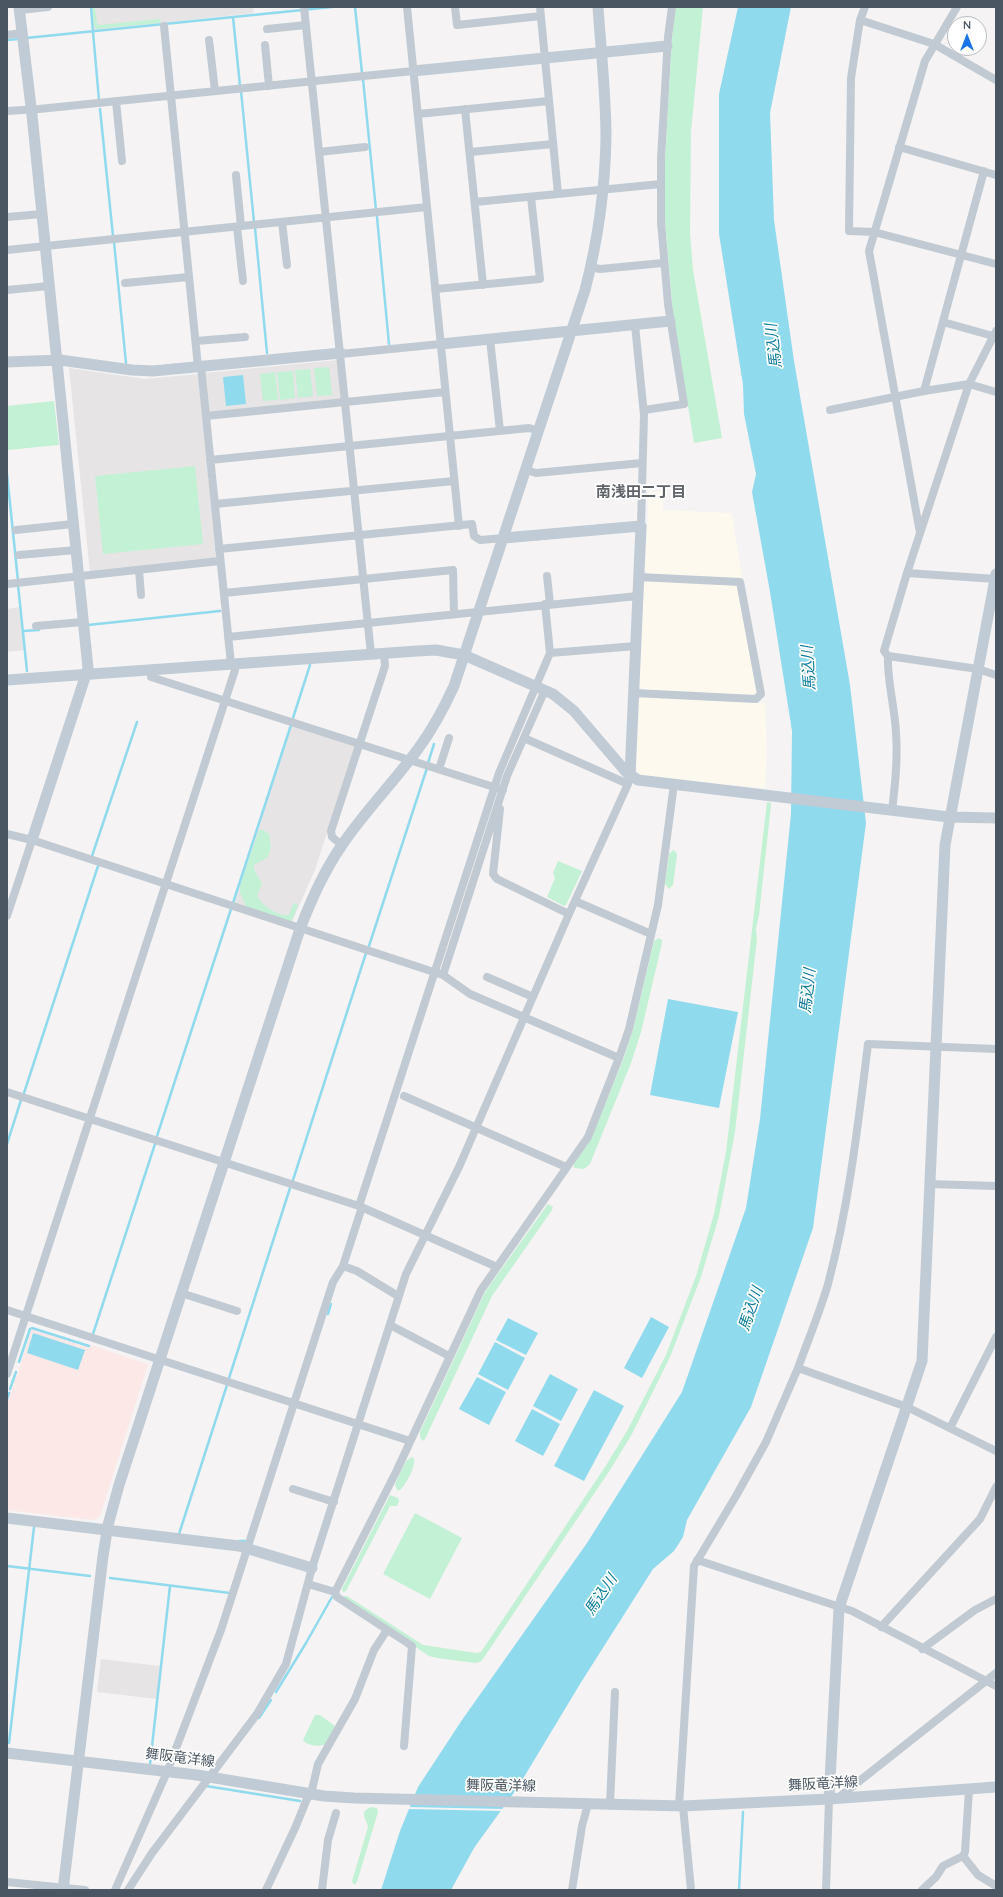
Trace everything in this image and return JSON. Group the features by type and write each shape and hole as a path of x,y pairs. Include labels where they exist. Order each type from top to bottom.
{"street":[{"path":"7,916 88,668 20,8 48,7"},
{"path":"407,7 436,289 458,526"},
{"path":"455,7 457,25 541,16"},
{"path":"540,7 558,194"},
{"path":"63,1889 107,1530 119,1485 159,1360 300,929 318,885 342,845 422,744 442,711 454,686 572,331 590,267 603,189 606,127 598,7"},
{"path":"644,410 684,404 670,321 663,263 661,184 668,46 672,7"},
{"path":"865,7 860,20 851,78 850,231 874,232 996,264"},
{"path":"920,533 868,251 924,61 957,7"},
{"path":"305,10 371,654"},
{"path":"860,20 934,44 996,80"},
{"path":"267,28 306,25"},
{"path":"7,1374 235,670 232,664 228,637 220,561 221,549 189,277 164,26"},
{"path":"7,34 22,37"},
{"path":"210,40 215,91"},
{"path":"265,45 269,86"},
{"path":"7,111 31,110 668,46"},
{"path":"116,101 122,161"},
{"path":"418,114 549,101"},
{"path":"466,109 483,285"},
{"path":"470,152 553,144"},
{"path":"319,152 365,147"},
{"path":"899,147 996,175"},
{"path":"924,391 984,171"},
{"path":"236,174 243,281"},
{"path":"475,202 661,184"},
{"path":"436,289 540,279 531,197"},
{"path":"7,250 427,208"},
{"path":"7,216 42,214"},
{"path":"282,222 287,265"},
{"path":"590,267 600,269 663,263"},
{"path":"125,283 189,277"},
{"path":"7,290 49,286"},
{"path":"7,362 57,360 139,371 200,367 670,321"},
{"path":"892,811 896,770 897,735 888,667 888,656 884,651 907,573 970,384 995,334 943,322"},
{"path":"128,1890 152,1853 257,1714 286,1664 312,1568 406,1274 459,1167 629,780 642,526 644,410 635,325"},
{"path":"196,341 245,337"},
{"path":"490,339 500,431"},
{"path":"830,410 894,396 970,384 996,392"},
{"path":"206,416 445,392"},
{"path":"211,460 529,428 539,431"},
{"path":"526,470 536,474 642,464"},
{"path":"216,504 454,481"},
{"path":"16,530 73,524"},
{"path":"221,549 472,524 474,536 480,540 642,526"},
{"path":"19,555 76,550"},
{"path":"7,584 220,561"},
{"path":"139,570 141,595"},
{"path":"224,593 453,570 454,614"},
{"path":"826,1890 833,1799 839,1608 922,1361 945,845 949,817 996,577 907,573"},
{"path":"443,975 497,807 524,738 550,653 547,576"},
{"path":"634,693 756,699 760,694 740,582 639,577"},
{"path":"228,637 638,596"},
{"path":"36,626 83,622"},
{"path":"550,653 636,646"},
{"path":"7,680 436,650 465,656 540,688 560,699 574,711 629,780"},
{"path":"342,845 332,837 331,831 385,666 384,653"},
{"path":"888,656 978,669 996,675"},
{"path":"150,670 151,677 503,790"},
{"path":"115,1890 167,1772 221,1630 333,1282 343,1266 360,1207 434,972 494,787 540,688"},
{"path":"439,769 449,738"},
{"path":"524,738 629,780 949,817 996,818"},
{"path":"335,1592 410,1441 481,1290 588,1137 629,1029 658,905 674,784"},
{"path":"497,807 501,808 493,874 497,879 569,914"},
{"path":"7,834 32,840 443,975 470,994 619,1058"},
{"path":"575,901 651,934"},
{"path":"487,977 533,997"},
{"path":"691,1890 681,1806 694,1566 766,1442 798,1368 827,1286 841,1230 853,1169 868,1044 996,1049"},
{"path":"7,1092 360,1207 497,1267"},
{"path":"404,1096 566,1167"},
{"path":"929,1184 996,1186"},
{"path":"343,1266 357,1271 398,1296"},
{"path":"181,1293 237,1311"},
{"path":"7,1310 410,1441"},
{"path":"390,1325 449,1356"},
{"path":"950,1428 996,1337"},
{"path":"798,1368 907,1407 996,1451"},
{"path":"881,1627 980,1518 996,1487"},
{"path":"293,1489 334,1502"},
{"path":"7,1518 247,1548 312,1568"},
{"path":"697,1560 839,1608 852,1611 922,1649 996,1686"},
{"path":"308,1584 335,1592 337,1597 412,1646 404,1746"},
{"path":"922,1649 975,1610 996,1599"},
{"path":"266,1890 310,1794 318,1764 355,1699 374,1650 387,1630"},
{"path":"833,1799 996,1672"},
{"path":"610,1804 615,1692"},
{"name":"舞阪竜洋線","path":"7,1753 208,1777 310,1794 388,1799 681,1806 833,1799 996,1788"},
{"path":"922,1890 936,1877 944,1866 963,1856 966,1844 969,1790"},
{"path":"572,1890 582,1826 588,1804"},
{"path":"322,1890 328,1840 336,1813"},
{"path":"963,1856 978,1875 996,1886"},
{"path":"7,1882 63,1889 85,1890"}],"shaded area":[{"path":"92,7 253,7 254,13 94,30"},
{"path":"337,360 340,400 208,413 205,373"},
{"path":"69,368 145,379 198,374 217,559 90,573"},
{"path":"649,491 663,492 663,510 732,513 742,578 648,574 645,570"},
{"path":"648,581 735,585 738,588 756,691 753,695 643,690 639,686 644,584"},
{"path":"19,607 24,650 7,652 7,609"},
{"path":"642,697 765,703 767,751 765,788 641,776 636,769 639,700"},
{"path":"292,724 355,746 315,870 291,924 234,905"},
{"path":"32,1329 89,1348 90,1345 148,1364 100,1516 94,1520 7,1510 7,1405"},
{"path":"101,1659 160,1666 157,1699 97,1692"}],"green space":[{"path":"92,7 95,7 97,23 99,25 159,19 161,21 159,23 96,29 94,26"},
{"path":"675,7 703,7 691,132 690,233 693,270 722,438 694,443 673,314 665,221 665,159"},
{"path":"329,367 332,395 317,396 314,368"},
{"path":"310,369 313,396 298,398 295,370"},
{"path":"293,371 295,398 280,400 277,372"},
{"path":"275,372 278,400 263,401 260,374"},
{"path":"54,401 59,445 7,450 7,406"},
{"path":"195,466 203,544 103,554 95,476"},
{"path":"767,802 771,803 771,805 759,915 756,928 757,939 735,1132 719,1216 701,1277 670,1357 632,1434 610,1470 483,1659 480,1662 475,1663 429,1656 345,1600 344,1596 347,1596 423,1645 476,1653 481,1652 605,1467 627,1431 666,1355 696,1276 714,1214 726,1152"},
{"path":"259,830 263,830 269,834 271,847 268,857 254,865 254,869 262,884 257,896 270,910 284,915 289,915 293,904 296,903 298,906 291,922 246,907 240,892 240,885"},
{"path":"673,850 677,855 673,885 669,889 665,884 669,854"},
{"path":"558,861 582,871 566,905 564,906 547,897 555,878 553,873"},
{"path":"659,938 662,940 662,943 641,1032 631,1063 590,1164 584,1169 574,1168 574,1164 591,1139 623,1060 633,1030 654,941"},
{"path":"548,1204 553,1207 552,1210 492,1296 425,1439 422,1441 420,1432 485,1292"},
{"path":"412,1457 414,1458 414,1466 408,1480 400,1490 397,1490 395,1484 406,1461"},
{"path":"390,1495 398,1498 399,1501 397,1506 390,1506 346,1591 343,1592 342,1589"},
{"path":"415,1513 462,1538 430,1599 383,1574"},
{"path":"315,1715 320,1715 335,1726 326,1744 317,1746 307,1744 303,1740"},
{"path":"371,1807 377,1808 378,1812 357,1882 354,1885 352,1881 368,1827 364,1813"}],"water":[{"name":"馬込川","path":"738,7 791,7 770,113 774,220 794,361 850,685 866,823 813,1228 751,1407 687,1520 683,1537 674,1551 653,1569 580,1684 518,1787 474,1848 451,1890 381,1890 400,1831 418,1787 462,1720 587,1543 682,1392 746,1208 760,1119 791,814 792,731 770,592 752,492 756,474 744,414 743,385 719,234 719,94"},
{"path":"243,375 246,404 226,406 223,377"},
{"path":"668,999 738,1012 719,1108 650,1095"},
{"path":"651,1317 669,1327 642,1378 624,1368"},
{"path":"508,1318 538,1333 526,1355 496,1340"},
{"path":"33,1333 85,1350 78,1370 27,1353"},
{"path":"495,1342 525,1358 508,1390 478,1374"},
{"path":"550,1374 578,1389 561,1421 533,1406"},
{"path":"477,1377 506,1392 489,1425 459,1409"},
{"path":"594,1390 624,1406 584,1481 554,1466"},
{"path":"532,1409 560,1424 543,1456 515,1441"}],"pier":[{"path":"408,1807 504,1809 503,1811 407,1809"}],"waterway":[{"path":"91,7 93,32"},
{"path":"26,38 332,7"},
{"path":"355,7 362,73"},
{"path":"233,17 240,86"},
{"path":"93,32 99,100"},
{"path":"7,40 19,39"},
{"path":"363,79 376,210"},
{"path":"241,91 254,222"},
{"path":"100,109 113,236"},
{"path":"377,217 389,344"},
{"path":"255,228 267,353"},
{"path":"114,242 126,363"},
{"path":"7,474 18,581"},
{"path":"18,585 27,671"},
{"path":"88,625 220,611"},
{"path":"23,631 39,630"},
{"path":"293,718 310,665"},
{"path":"92,856 137,722"},
{"path":"233,903 291,725"},
{"path":"428,763 434,744"},
{"path":"368,949 427,768"},
{"path":"24,1093 98,866"},
{"path":"157,1136 231,909"},
{"path":"293,1180 366,953"},
{"path":"7,1144 21,1100"},
{"path":"93,1334 155,1144"},
{"path":"229,1378 290,1188"},
{"path":"328,1314 331,1304"},
{"path":"19,1362 30,1329 32,1328 89,1346"},
{"path":"10,1389 16,1372"},
{"path":"179,1534 227,1385"},
{"path":"7,1399 9,1393"},
{"path":"9,1743 34,1527"},
{"path":"239,1541 245,1541"},
{"path":"7,1566 90,1576"},
{"path":"110,1578 230,1593"},
{"path":"150,1764 170,1586"},
{"path":"276,1692 332,1597"},
{"path":"259,1718 271,1700"},
{"path":"206,1786 300,1801"},
{"path":"739,1890 743,1812"}],"district":[{"name":"南浅田二丁目","path":"641,492"}]}
